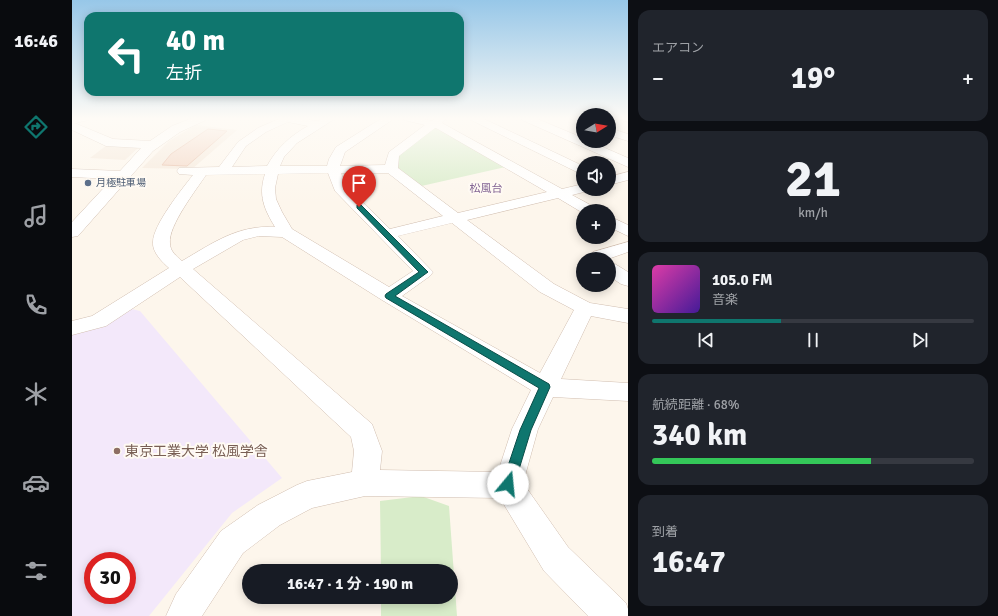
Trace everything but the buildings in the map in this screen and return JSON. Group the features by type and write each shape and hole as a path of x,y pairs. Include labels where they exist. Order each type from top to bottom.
{"street":[{"path":"72,232 150,147"},
{"path":"238,147 202,171 169,223 161,242 164,252 180,269 188,274 364,432 368,451 365,483"},
{"path":"286,232 269,198 268,185 271,171 278,155 287,147"},
{"path":"345,147 340,150 335,159 333,170 340,188 424,272 389,296"},
{"path":"391,169 393,155 404,147"},
{"path":"477,147 580,204"},
{"path":"534,147 576,168"},
{"path":"591,147 628,163"},
{"path":"202,171 391,169 547,288 584,308 628,316"},
{"path":"72,173 123,175"},
{"path":"616,179 628,176"},
{"path":"387,234 576,190"},
{"path":"616,225 628,231"},
{"path":"72,328 99,321 225,242 258,231 286,232 389,296 545,387 628,392"},
{"path":"612,252 628,247"},
{"path":"616,272 628,280"},
{"path":"508,484 526,430 545,387 584,308"},
{"path":"184,616 188,606 232,542 269,515 307,494 365,483 508,484"},
{"path":"508,484 556,559 613,616"}],"shaded area":[{"path":"105,147 139,147 125,160 90,158"},
{"path":"163,147 218,147 192,169 142,168"},
{"path":"132,309 140,311 282,478 232,513 149,616 72,616 72,334 113,321"}],"green space":[{"path":"404,147 475,147 510,166 417,187 391,169 393,155"},
{"path":"421,496 449,506 453,564 381,564 380,501"},
{"path":"381,604 456,604 457,616 381,616"}],"place":[{"name":"月極駐車場","path":"88,183"},
{"name":"東京工業大学 松風学舎","path":"117,451"}],"district":[{"name":"松風台","path":"486,188"}],"route":[{"path":"359,207 424,272 389,296 545,387 526,430 508,484"}]}
